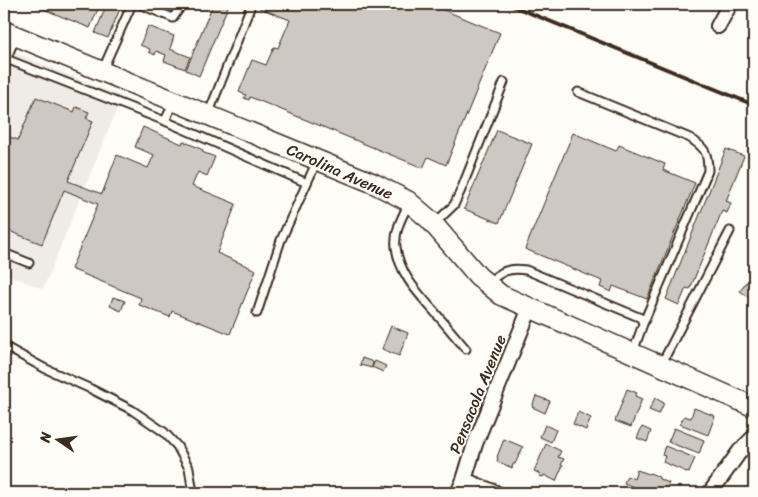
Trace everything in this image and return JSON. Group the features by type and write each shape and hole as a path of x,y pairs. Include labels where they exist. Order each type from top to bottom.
{"street":[{"path":"718,26 730,4"},
{"name":"Carolina Avenue","path":"10,34 373,183 410,203 434,224 478,276 501,295 754,407"},
{"name":"Pensacola Avenue","path":"458,493 464,480 474,444 530,308"},
{"path":"710,493 740,451 754,437"},
{"path":"464,480 496,493"}],"lane":[{"path":"102,72 132,4"},
{"path":"139,4 173,18 180,4"},
{"path":"208,115 250,8"},
{"path":"10,34 5,62 165,121 307,183"},
{"path":"434,224 454,205 504,82"},
{"path":"578,92 690,138 703,146 708,159 708,171 632,353"},
{"path":"165,121 174,101"},
{"path":"258,313 281,240 317,160"},
{"path":"410,203 402,216 398,228 396,246 400,264 410,283 466,349"},
{"path":"661,365 730,231"},
{"path":"4,253 28,263"},
{"path":"486,283 501,272 515,268 526,270 640,318 643,324"},
{"path":"4,346 44,368 132,410 164,432 177,446 189,468 193,493"}],"shaded area":[{"path":"4,48 122,97 43,289 4,273"}],"building":[{"path":"31,4 100,4 90,28"},
{"path":"107,4 122,4 108,38 95,33"},
{"path":"213,4 229,4 199,76 186,70"},
{"path":"258,4 429,4 500,33 446,165 428,157 423,168 250,97 249,100 244,98 246,95 239,92 252,60 266,65 274,47 278,48 290,20 257,7"},
{"path":"148,26 174,36 170,49 190,57 185,69 164,61 166,55 156,51 155,55 149,52 150,49 140,45"},
{"path":"36,97 74,112 76,107 89,112 86,118 93,121 68,181 102,194 117,155 148,168 154,155 135,147 143,127 182,144 183,141 215,157 207,176 198,172 192,186 236,204 217,253 256,270 230,334 172,311 170,317 139,305 141,298 71,269 98,204 64,190 42,244 4,229 4,145 7,136 18,140"},
{"path":"497,130 532,144 499,223 464,209"},
{"path":"573,133 616,151 619,145 665,164 663,170 695,183 647,299 613,286 611,292 600,287 602,281 525,249"},
{"path":"726,149 744,156 726,201 731,203 727,213 722,211 690,289 686,288 679,305 666,299"},
{"path":"746,282 754,288 754,301 740,291"},
{"path":"113,297 125,301 121,311 110,306"},
{"path":"391,326 408,333 399,356 382,349"},
{"path":"362,358 373,362 372,368 360,365"},
{"path":"375,361 386,366 383,372 372,367"},
{"path":"627,389 637,393 635,396 642,399 631,427 615,421"},
{"path":"536,396 550,401 545,413 532,407"},
{"path":"655,398 664,403 659,414 649,410"},
{"path":"694,408 715,416 708,435 680,424 684,416 691,418"},
{"path":"578,412 591,418 586,430 573,424"},
{"path":"545,425 556,430 551,442 540,437"},
{"path":"642,427 651,431 647,442 637,438"},
{"path":"674,428 704,440 699,454 668,442"},
{"path":"504,439 523,447 512,468 497,461"},
{"path":"546,444 561,451 558,457 564,459 556,481 544,475 543,477 539,476 540,474 534,471"},
{"path":"665,446 695,458 689,473 663,462 665,456 662,455"},
{"path":"637,470 650,473 669,483 664,493 649,493 624,483 627,476 634,479"},
{"path":"384,485 406,493 381,493"}],"railway":[{"path":"508,4 754,105"}]}
